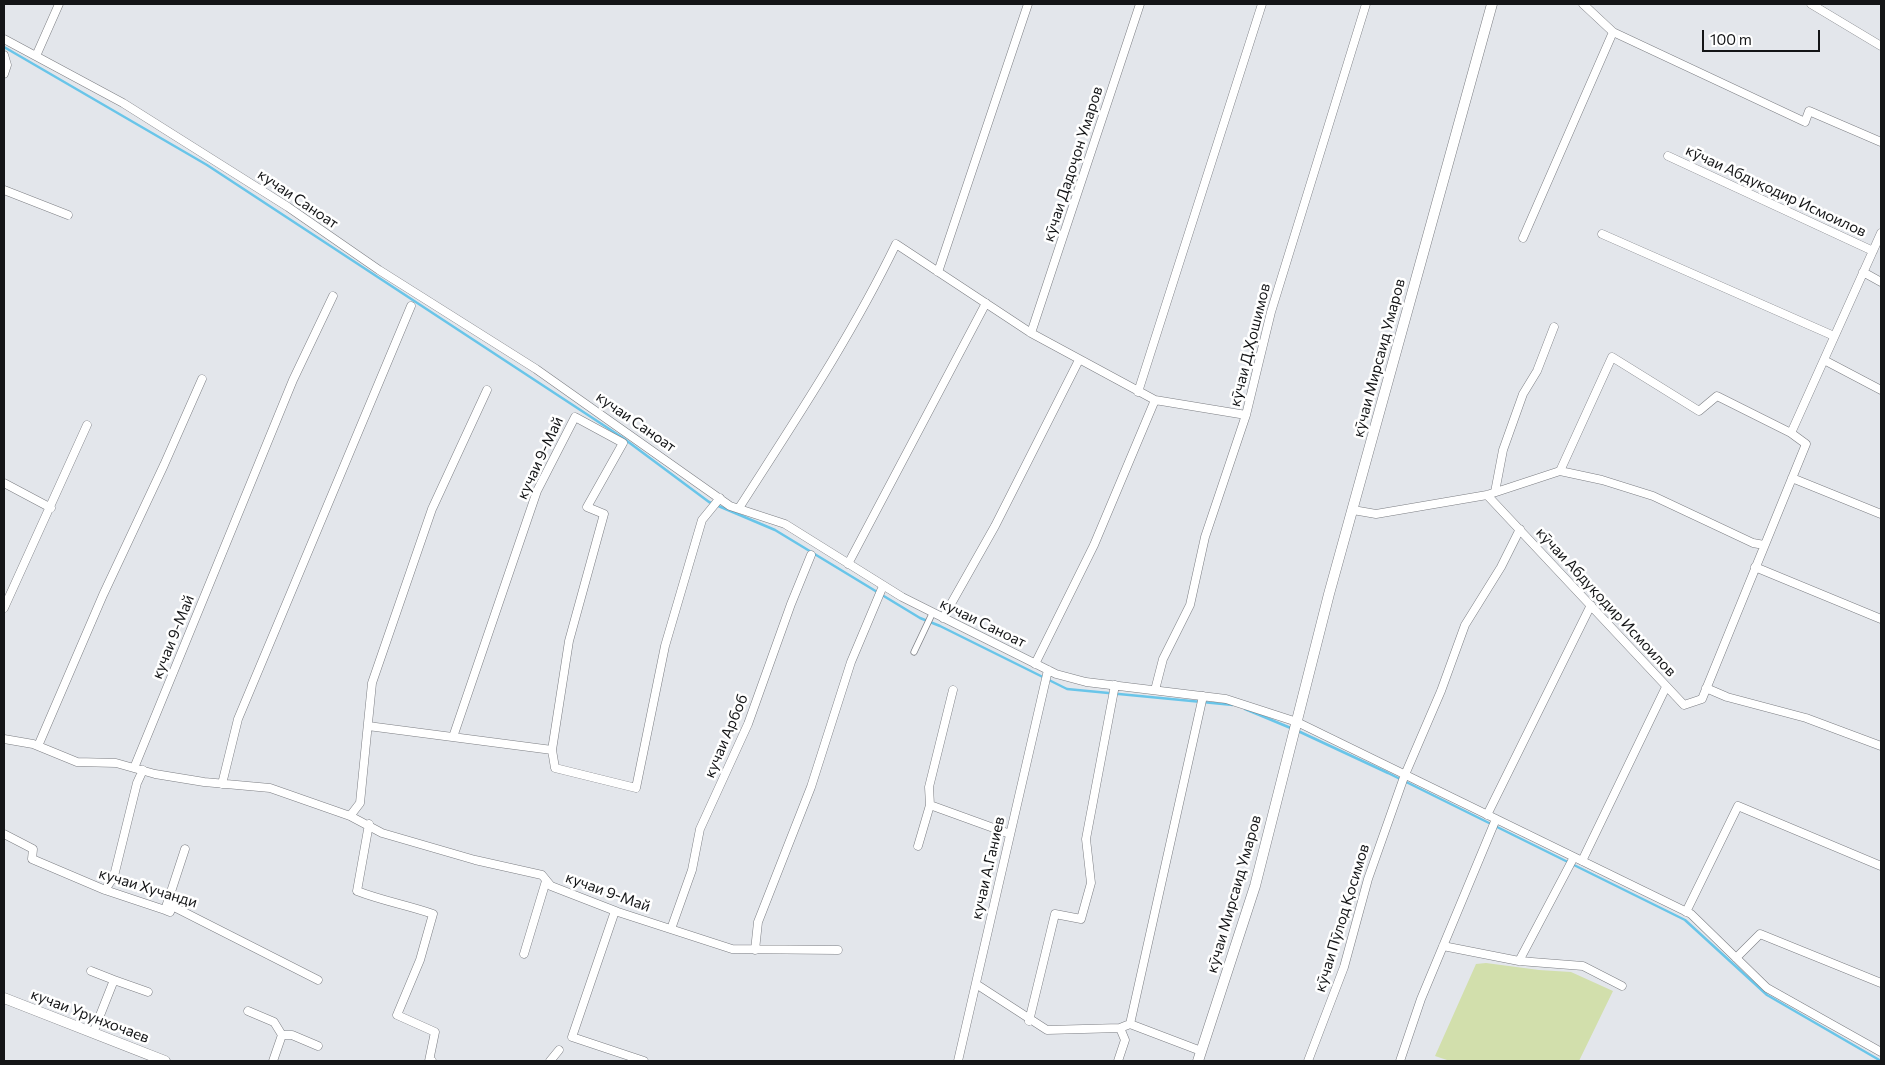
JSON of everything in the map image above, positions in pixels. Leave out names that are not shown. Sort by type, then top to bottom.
[{"type":"street","points":[[36,56],[59,4]]},
{"type":"street","points":[[938,272],[1028,4]]},
{"type":"street","name":"кӯчаи Дадоҷон Умаров","points":[[1031,333],[1140,4]]},
{"type":"street","points":[[1138,392],[1262,4]]},
{"type":"street","name":"кӯчаи Д.Ҳошимов","points":[[1155,690],[1163,659],[1190,605],[1206,537],[1246,415],[1271,312],[1366,4]]},
{"type":"street","name":"кӯчаи Мирсаид Умаров","points":[[1200,1056],[1255,886],[1352,510],[1492,4]]},
{"type":"street","points":[[1583,4],[1614,32],[1805,122],[1809,111],[1881,142]]},
{"type":"street","points":[[1811,4],[1881,46]]},
{"type":"street","points":[[1523,238],[1614,32]]},
{"type":"street","name":"кучаи Саноат","points":[[4,39],[123,103],[288,207],[379,270],[536,369],[717,502],[785,524],[848,564],[881,592],[929,620],[943,618],[1035,664],[1046,675],[1086,682],[1114,691],[1155,690],[1202,700],[1226,699],[1295,727],[1487,815],[1494,823],[1574,857],[1691,914],[1767,988],[1881,1052]]},
{"type":"street","points":[[4,55],[6,65],[4,74]]},
{"type":"street","name":"кӯчаи Абдуқодир Исмоилов","points":[[1668,156],[1873,251]]},
{"type":"street","points":[[4,190],[68,215]]},
{"type":"street","name":"кӯчаи Абдуқодир Исмоилов","points":[[1791,433],[1881,233]]},
{"type":"street","points":[[1602,234],[1834,336]]},
{"type":"street","points":[[739,508],[815,390],[878,281],[896,244],[1031,333],[1154,400],[1246,415]]},
{"type":"street","points":[[1863,272],[1881,282]]},
{"type":"street","name":"кучаи 9-Май","points":[[138,769],[293,380],[333,296]]},
{"type":"street","points":[[848,564],[986,303]]},
{"type":"street","points":[[222,784],[238,719],[411,306]]},
{"type":"street","points":[[1491,494],[1503,450],[1523,394],[1537,371],[1554,327]]},
{"type":"street","name":"кӯчаи Абдуқодир Исмоилов","points":[[1491,494],[1520,529],[1684,705],[1702,699],[1806,444],[1791,433],[1717,396],[1699,411],[1612,357],[1560,471]]},
{"type":"street","points":[[943,618],[995,526],[1079,360]]},
{"type":"street","points":[[1824,360],[1881,390]]},
{"type":"street","points":[[38,746],[103,595],[202,379]]},
{"type":"street","points":[[350,816],[360,803],[372,683],[432,509],[486,390]]},
{"type":"street","points":[[1035,664],[1094,545],[1154,400]]},
{"type":"street","name":"кучаи 9-Май","points":[[453,737],[537,491],[575,417],[623,443],[587,507],[604,514],[569,641],[552,750]]},
{"type":"street","points":[[4,608],[87,425]]},
{"type":"street","points":[[1352,510],[1376,514],[1491,494],[1560,471],[1602,480],[1653,496],[1753,543],[1764,545]]},
{"type":"street","points":[[1792,478],[1881,514]]},
{"type":"street","points":[[4,483],[51,508]]},
{"type":"street","points":[[368,726],[552,750],[555,768],[636,788],[665,646],[702,520],[717,502]]},
{"type":"street","name":"кӯчаи Пӯлод Қосимов","points":[[1308,1061],[1344,967],[1368,879],[1403,778],[1441,691],[1465,625],[1500,567],[1520,529]]},
{"type":"street","name":"кучаи Арбоб","points":[[671,930],[692,870],[700,829],[748,724],[811,554]]},
{"type":"street","points":[[1755,567],[1881,619]]},
{"type":"street","points":[[755,950],[758,922],[811,787],[851,662],[881,592]]},
{"type":"street","points":[[1487,815],[1591,605]]},
{"type":"street","points":[[914,652],[929,620]]},
{"type":"street","name":"кучаи А.Ганиев","points":[[958,1061],[1046,675]]},
{"type":"street","points":[[1582,861],[1666,687]]},
{"type":"street","points":[[1706,688],[1728,697],[1806,718],[1881,746]]},
{"type":"street","points":[[918,846],[930,804],[929,787],[953,690]]},
{"type":"street","points":[[1029,1021],[1054,914],[1081,919],[1091,883],[1086,839],[1114,691]]},
{"type":"street","points":[[1130,1024],[1202,700]]},
{"type":"street","name":"кучаи 9-Май","points":[[4,739],[38,746],[77,762],[116,763],[138,769],[222,784],[270,788],[350,816],[382,832],[475,860],[542,875],[551,886],[615,911],[732,949],[838,950]]},
{"type":"street","points":[[105,890],[114,876],[137,783],[138,769]]},
{"type":"street","points":[[930,804],[1010,834]]},
{"type":"street","points":[[1686,912],[1738,806],[1881,866]]},
{"type":"street","points":[[1400,1061],[1443,946],[1494,823]]},
{"type":"street","points":[[369,824],[357,891],[389,903],[397,902],[433,914],[420,960],[406,989],[397,1016],[435,1032],[429,1061],[432,1061]]},
{"type":"street","name":"кучаи Хучанди","points":[[4,834],[33,849],[32,859],[105,890],[170,912],[172,906],[318,980]]},
{"type":"street","points":[[166,910],[185,849]]},
{"type":"street","points":[[1518,961],[1574,857]]},
{"type":"street","points":[[524,954],[546,880]]},
{"type":"street","points":[[615,911],[572,1037],[644,1061]]},
{"type":"street","points":[[1736,958],[1760,934],[1881,983]]},
{"type":"street","points":[[1443,946],[1518,961],[1583,966],[1622,986]]},
{"type":"street","points":[[91,971],[148,992]]},
{"type":"street","points":[[93,1033],[114,980]]},
{"type":"street","points":[[976,984],[1029,1021],[1047,1030],[1120,1028],[1130,1024]]},
{"type":"street","name":"кучаи Урунхочаев","points":[[4,998],[165,1061]]},
{"type":"street","points":[[248,1011],[274,1022],[282,1035]]},
{"type":"street","points":[[1130,1024],[1200,1056]]},
{"type":"street","points":[[1118,1061],[1124,1040],[1120,1028]]},
{"type":"street","points":[[282,1035],[292,1035],[318,1046]]},
{"type":"street","points":[[273,1061],[282,1035]]},
{"type":"street","points":[[550,1061],[559,1050]]},
{"type":"green space","points":[[1486,963],[1571,972],[1613,991],[1579,1061],[1450,1061],[1435,1056],[1476,964]]},
{"type":"waterway","points":[[4,47],[207,165],[623,438],[709,502],[775,530],[920,618],[1067,689],[1233,705]]},
{"type":"waterway","points":[[1245,709],[1293,729]]},
{"type":"waterway","points":[[1298,731],[1388,773],[1685,920],[1767,995],[1881,1061]]}]
